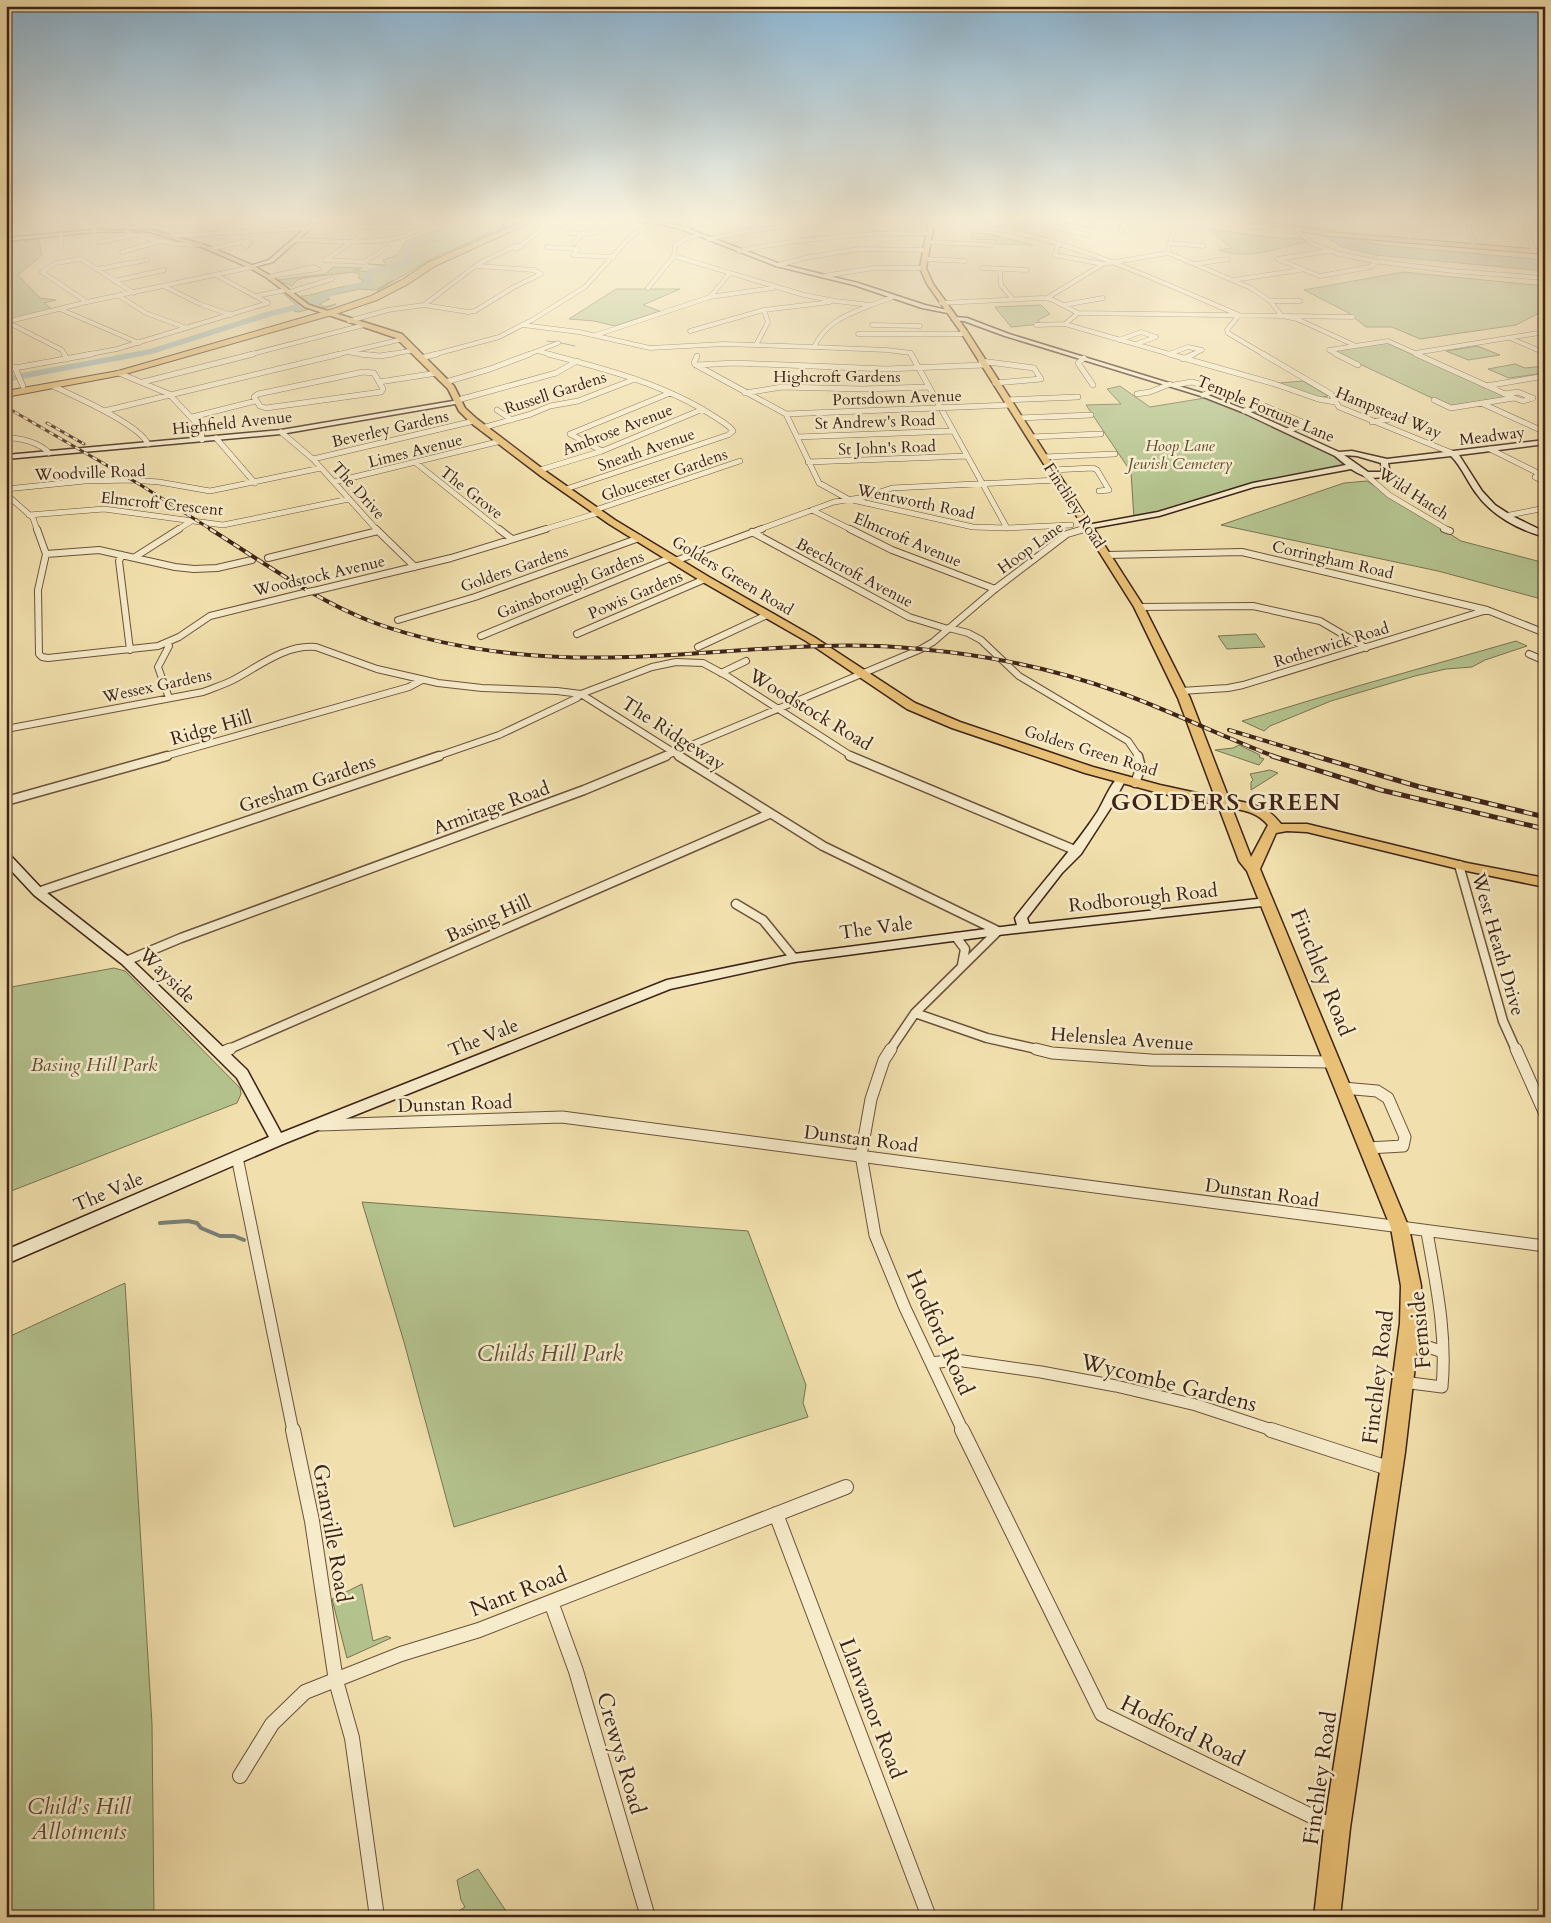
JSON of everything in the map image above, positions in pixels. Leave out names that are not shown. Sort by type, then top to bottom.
[{"type":"highway","points":[[6,392],[128,367],[336,309]]},
{"type":"highway","points":[[6,392],[53,386],[120,372],[339,309]]},
{"type":"main road","name":"Golders Green Road","points":[[315,309],[403,339],[446,382],[464,411],[474,421],[566,489],[672,560],[810,639],[911,706],[940,719],[1071,765],[1168,791],[1222,801]]},
{"type":"main road","name":"Finchley Road","points":[[946,309],[1108,555],[1139,607],[1181,691],[1200,736],[1222,801],[1246,861],[1252,869],[1267,902],[1400,1228],[1411,1286],[1408,1340],[1391,1469],[1336,1828],[1327,1917]]},
{"type":"main road","name":"Golders Green Road","points":[[1168,791],[1210,805],[1233,827]]},
{"type":"main road","points":[[1222,801],[1459,865],[1545,883]]},
{"type":"main road","points":[[1252,869],[1270,835],[1275,824],[1266,814],[1252,808],[1241,812],[1233,827],[1247,840],[1255,841],[1270,835],[1294,827],[1385,846]]},
{"type":"street","points":[[6,322],[60,309],[139,343]]},
{"type":"street","points":[[139,309],[188,328]]},
{"type":"street","points":[[213,309],[231,315]]},
{"type":"street","points":[[15,368],[139,343],[250,309]]},
{"type":"street","points":[[349,321],[397,309]]},
{"type":"street","points":[[448,309],[475,312],[480,309]]},
{"type":"street","points":[[421,358],[493,339],[523,325],[550,309]]},
{"type":"street","points":[[596,335],[673,309]]},
{"type":"street","points":[[690,332],[724,320],[774,309]]},
{"type":"street","points":[[814,347],[818,336],[825,327],[838,318],[862,309]]},
{"type":"street","points":[[934,309],[948,311]]},
{"type":"street","points":[[1071,309],[1078,313],[1353,317]]},
{"type":"street","points":[[1224,309],[1239,315]]},
{"type":"street","points":[[1276,309],[1282,316],[1297,319],[1354,345]]},
{"type":"street","points":[[756,345],[768,322],[764,310]]},
{"type":"street","points":[[1065,324],[1078,313]]},
{"type":"street","points":[[1239,315],[1227,330],[1228,333],[1331,394],[1335,402]]},
{"type":"street","name":"Temple Fortune Lane","points":[[954,319],[965,319],[1007,335],[1203,395],[1244,410],[1338,454]]},
{"type":"street","points":[[6,322],[62,350],[67,359]]},
{"type":"street","name":"Hampstead Way","points":[[1036,325],[1065,324],[1275,384],[1318,399],[1335,402],[1339,407],[1372,422],[1456,456],[1480,493],[1491,505],[1506,516],[1545,535]]},
{"type":"street","points":[[143,382],[364,325]]},
{"type":"street","points":[[523,325],[572,330],[650,348],[683,345],[756,345],[887,350],[911,353],[1007,528]]},
{"type":"street","points":[[872,325],[920,326]]},
{"type":"street","points":[[888,326],[888,334]]},
{"type":"street","points":[[1119,340],[1140,332],[1156,337],[1136,344]]},
{"type":"street","points":[[1414,353],[1545,332]]},
{"type":"street","points":[[858,334],[964,334]]},
{"type":"street","points":[[1510,338],[1545,353]]},
{"type":"street","points":[[104,411],[403,339]]},
{"type":"street","points":[[1358,365],[1329,350],[1385,341],[1503,394],[1523,401],[1533,398],[1518,392],[1503,394]]},
{"type":"street","points":[[446,382],[469,376],[558,343]]},
{"type":"street","points":[[1168,354],[1188,347],[1202,350],[1183,359]]},
{"type":"street","points":[[350,352],[373,356],[414,350]]},
{"type":"street","points":[[538,351],[635,379],[670,392],[702,409]]},
{"type":"street","points":[[696,365],[694,363],[697,356]]},
{"type":"street","points":[[1084,358],[1078,363],[1093,385]]},
{"type":"street","points":[[458,401],[556,373],[577,361]]},
{"type":"street","points":[[6,363],[15,368],[23,386]]},
{"type":"street","points":[[696,365],[735,363],[856,368],[919,368],[983,363],[1034,368],[1041,378],[1035,381],[995,383]]},
{"type":"street","points":[[696,365],[786,414]]},
{"type":"street","points":[[120,372],[169,394],[201,428],[202,440]]},
{"type":"street","points":[[363,372],[373,372],[379,382],[383,391],[374,394],[266,408],[260,406],[254,397],[258,394],[363,372]]},
{"type":"street","points":[[379,382],[437,373]]},
{"type":"street","points":[[1486,386],[1545,376]]},
{"type":"street","name":"Russell Gardens","points":[[482,428],[532,414],[550,406],[578,401],[635,379]]},
{"type":"street","points":[[1137,394],[1192,382],[1214,390],[1203,395]]},
{"type":"street","points":[[53,386],[104,411],[131,428],[148,444]]},
{"type":"street","name":"Highcroft Gardens","points":[[745,393],[782,387],[929,388]]},
{"type":"street","points":[[602,451],[570,434],[670,392]]},
{"type":"street","name":"Portsdown Avenue","points":[[786,414],[940,408],[1078,397]]},
{"type":"street","points":[[1434,400],[1451,408],[1514,398]]},
{"type":"street","name":"Highfield Avenue","points":[[6,457],[281,432],[458,401]]},
{"type":"street","points":[[192,417],[256,402]]},
{"type":"street","points":[[1481,403],[1545,432]]},
{"type":"street","points":[[1244,410],[1265,406],[1307,424],[1289,430]]},
{"type":"street","name":"Sneath Avenue","points":[[566,489],[733,432],[731,428],[702,409]]},
{"type":"street","name":"Ambrose Avenue","points":[[540,470],[602,451],[702,409]]},
{"type":"street","points":[[497,410],[512,420]]},
{"type":"street","name":"Wentworth Road","points":[[786,414],[819,483],[844,495],[848,499],[974,527],[1007,528],[1071,525]]},
{"type":"street","points":[[1018,418],[1090,415]]},
{"type":"street","points":[[1372,422],[1408,416]]},
{"type":"street","name":"Beverley Gardens","points":[[313,459],[474,421]]},
{"type":"street","name":"St Andrew's Road","points":[[797,437],[953,431]]},
{"type":"street","name":"The Drive","points":[[281,432],[313,459],[378,531],[415,567]]},
{"type":"street","points":[[1031,437],[1101,434]]},
{"type":"street","points":[[6,438],[11,437],[22,440],[36,445],[49,453]]},
{"type":"street","points":[[216,438],[255,483]]},
{"type":"street","points":[[6,442],[22,440]]},
{"type":"street","name":"Limes Avenue","points":[[334,482],[501,441]]},
{"type":"street","name":"Meadway","points":[[1384,461],[1545,442]]},
{"type":"street","points":[[1490,448],[1542,474]]},
{"type":"street","points":[[1346,452],[1357,453],[1384,461],[1386,473],[1377,476],[1366,474],[1338,454],[1346,452]]},
{"type":"street","points":[[1044,457],[1115,454]]},
{"type":"street","name":"St John's Road","points":[[808,462],[967,456]]},
{"type":"street","name":"Gloucester Gardens","points":[[597,511],[740,461]]},
{"type":"street","name":"The Grove","points":[[416,463],[446,490],[474,508],[512,539]]},
{"type":"street","name":"Hoop Lane","points":[[862,674],[929,645],[995,589],[1067,534],[1090,527],[1159,514],[1253,485],[1353,466]]},
{"type":"street","name":"Woodville Road","points":[[6,489],[85,481],[131,480],[159,482],[206,491],[255,483],[321,468]]},
{"type":"street","points":[[1052,470],[1093,468],[1097,470],[1110,490],[1098,491]]},
{"type":"street","name":"Wild Hatch","points":[[1366,474],[1380,488],[1440,527],[1450,531]]},
{"type":"street","points":[[1542,474],[1534,477],[1545,482]]},
{"type":"street","name":"Gainsborough Gardens","points":[[481,636],[672,560],[848,499],[864,497],[892,488],[1059,480]]},
{"type":"street","points":[[6,494],[33,518],[46,554],[38,590],[38,609],[40,654],[42,657],[48,658]]},
{"type":"street","name":"Elmcroft Crescent","points":[[29,515],[104,509],[190,522],[228,525],[348,499]]},
{"type":"street","points":[[1506,516],[1545,508]]},
{"type":"street","name":"Elmcroft Avenue","points":[[812,510],[892,550],[995,589]]},
{"type":"street","name":"Woodstock Avenue","points":[[48,658],[130,650],[167,643],[202,619],[214,614],[415,567],[512,539],[597,511]]},
{"type":"street","points":[[135,557],[190,522]]},
{"type":"street","points":[[268,558],[378,531]]},
{"type":"street","name":"Beechcroft Avenue","points":[[752,532],[909,617],[966,632],[985,642],[1002,662],[1019,676],[1128,741],[1140,758],[1141,767],[1135,783]]},
{"type":"street","name":"Golders Gardens","points":[[398,620],[475,597],[639,538]]},
{"type":"street","points":[[46,554],[87,550],[194,569],[217,568],[252,560]]},
{"type":"street","name":"Corringham Road","points":[[1108,555],[1242,552],[1487,610],[1545,633]]},
{"type":"street","points":[[122,555],[119,561],[130,650]]},
{"type":"street","name":"Powis Gardens","points":[[577,634],[704,580]]},
{"type":"street","points":[[1139,607],[1248,605],[1320,621],[1366,648]]},
{"type":"street","name":"Rotherwick Road","points":[[1181,691],[1228,688],[1243,685],[1487,610]]},
{"type":"street","points":[[698,647],[767,615]]},
{"type":"street","points":[[167,643],[168,646],[158,666],[169,698]]},
{"type":"street","name":"Wessex Gardens","points":[[6,729],[169,698],[216,687],[292,649],[306,645]]},
{"type":"street","name":"The Ridgeway","points":[[306,645],[383,672],[422,680],[483,688],[567,691],[581,694],[676,753],[768,814],[823,846],[998,931]]},
{"type":"street","points":[[1529,654],[1545,661]]},
{"type":"street","points":[[721,673],[746,661]]},
{"type":"street","name":"Woodstock Road","points":[[581,694],[652,668],[676,662],[703,663],[849,755],[1077,851]]},
{"type":"street","name":"Armitage Road","points":[[126,960],[584,790],[862,674]]},
{"type":"street","name":"Ridge Hill","points":[[6,801],[409,687],[422,680]]},
{"type":"street","name":"Gresham Gardens","points":[[38,892],[499,735],[577,698],[581,694]]},
{"type":"street","points":[[998,931],[1024,928],[1021,918],[1058,870],[1077,851],[1121,779]]},
{"type":"street","name":"Basing Hill","points":[[221,1053],[768,814]]},
{"type":"street","name":"Wayside","points":[[6,858],[38,892],[126,960],[242,1074],[278,1140]]},
{"type":"street","name":"West Heath Drive","points":[[1459,865],[1503,1021],[1545,1114]]},
{"type":"street","name":"Rodborough Road","points":[[1024,928],[1267,902]]},
{"type":"street","points":[[736,904],[763,920],[794,958]]},
{"type":"street","name":"The Vale","points":[[6,1257],[278,1140],[667,985],[794,958],[998,931]]},
{"type":"street","name":"Hodford Road","points":[[998,931],[915,1013],[884,1060],[871,1099],[861,1155],[875,1235],[905,1308],[931,1363],[1102,1714],[1336,1828]]},
{"type":"street","points":[[956,937],[964,944],[962,966]]},
{"type":"street","name":"Helenslea Avenue","points":[[915,1013],[987,1038],[1052,1053],[1151,1060],[1332,1062]]},
{"type":"street","points":[[1343,1088],[1377,1091],[1388,1098],[1405,1137],[1403,1146],[1368,1148]]},
{"type":"street","name":"Dunstan Road","points":[[315,1126],[562,1117],[1545,1246]]},
{"type":"street","name":"Granville Road","points":[[237,1158],[312,1521],[336,1681],[352,1738],[377,1917]]},
{"type":"street","name":"Fernside","points":[[1403,1382],[1442,1387],[1442,1320],[1427,1232]]},
{"type":"street","points":[[1408,1340],[1443,1352]]},
{"type":"street","name":"Wycombe Gardens","points":[[931,1363],[956,1360],[1041,1372],[1116,1386],[1196,1405],[1391,1469]]},
{"type":"street","name":"Nant Road","points":[[240,1776],[272,1724],[305,1692],[401,1654],[479,1630],[846,1487]]},
{"type":"street","name":"Llanvanor Road","points":[[776,1514],[929,1917]]},
{"type":"street","name":"Crewys Road","points":[[551,1602],[576,1671],[648,1917]]},
{"type":"green space","points":[[6,309],[53,310],[6,322]]},
{"type":"green space","points":[[288,309],[310,309],[298,312],[291,310],[269,315],[150,353],[24,377],[24,375],[142,353]]},
{"type":"green space","points":[[585,309],[654,309],[660,311],[615,326],[594,321],[569,319]]},
{"type":"green space","points":[[996,309],[1045,309],[1050,314],[1038,320],[1041,324],[1011,327]]},
{"type":"green space","points":[[1341,309],[1545,309],[1516,325],[1420,339],[1392,327],[1366,327]]},
{"type":"green space","points":[[1387,343],[1507,397],[1449,406],[1332,351]]},
{"type":"green space","points":[[1477,346],[1500,355],[1468,360],[1446,351]]},
{"type":"green space","points":[[1515,364],[1525,368],[1545,366],[1545,373],[1509,378],[1488,369]]},
{"type":"green space","points":[[1303,381],[1328,396],[1319,398],[1279,383]]},
{"type":"green space","name":"Hoop Lane Jewish Cemetery","points":[[1120,386],[1150,407],[1205,398],[1244,411],[1338,454],[1353,466],[1299,475],[1134,519],[1131,472],[1086,405],[1121,404],[1107,389]]},
{"type":"green space","points":[[1262,407],[1303,423],[1291,428],[1250,410]]},
{"type":"green space","points":[[1367,481],[1461,541],[1545,563],[1545,600],[1438,571],[1221,525],[1344,483]]},
{"type":"green space","points":[[1256,634],[1265,647],[1227,649],[1218,636]]},
{"type":"green space","points":[[1516,641],[1527,646],[1485,660],[1472,667],[1446,669],[1415,676],[1331,701],[1270,726],[1264,731],[1242,721],[1358,686]]},
{"type":"green space","points":[[1239,745],[1260,755],[1259,757],[1264,759],[1259,765],[1215,750],[1233,748]]},
{"type":"green space","points":[[1270,770],[1278,773],[1251,790],[1251,782],[1253,780],[1250,774]]},
{"type":"green space","name":"Basing Hill Park","points":[[114,968],[125,971],[240,1088],[241,1094],[237,1103],[6,1193],[6,988]]},
{"type":"green space","name":"Childs Hill Park","points":[[362,1202],[748,1231],[806,1385],[803,1403],[808,1417],[454,1527],[404,1342]]},
{"type":"green space","name":"Child's Hill Allotments","points":[[125,1283],[152,1724],[154,1917],[6,1917],[6,1338]]},
{"type":"green space","points":[[362,1584],[373,1641],[387,1636],[391,1638],[347,1658],[332,1599]]},
{"type":"green space","points":[[478,1869],[510,1917],[449,1917],[465,1907],[461,1900],[457,1880]]},
{"type":"waterway","points":[[6,379],[152,351],[291,309]]},
{"type":"waterway","points":[[547,341],[556,342]]},
{"type":"waterway","points":[[561,343],[575,346]]},
{"type":"waterway","points":[[160,1223],[188,1221],[197,1223],[201,1228],[220,1236],[234,1236],[244,1240]]},
{"type":"railway","points":[[6,407],[139,484],[212,530]]},
{"type":"railway","points":[[47,423],[84,444]]},
{"type":"railway","points":[[210,529],[290,580],[332,604],[375,623],[437,641],[500,652],[596,658],[810,646],[883,646],[970,655],[1021,664],[1096,684],[1140,700],[1276,757]]},
{"type":"railway","points":[[1229,730],[1319,757]]},
{"type":"railway","points":[[1272,756],[1381,790],[1545,829]]},
{"type":"railway","points":[[1315,756],[1420,787],[1545,817]]},
{"type":"district","name":"GOLDERS GREEN","points":[[1226,802]]}]
